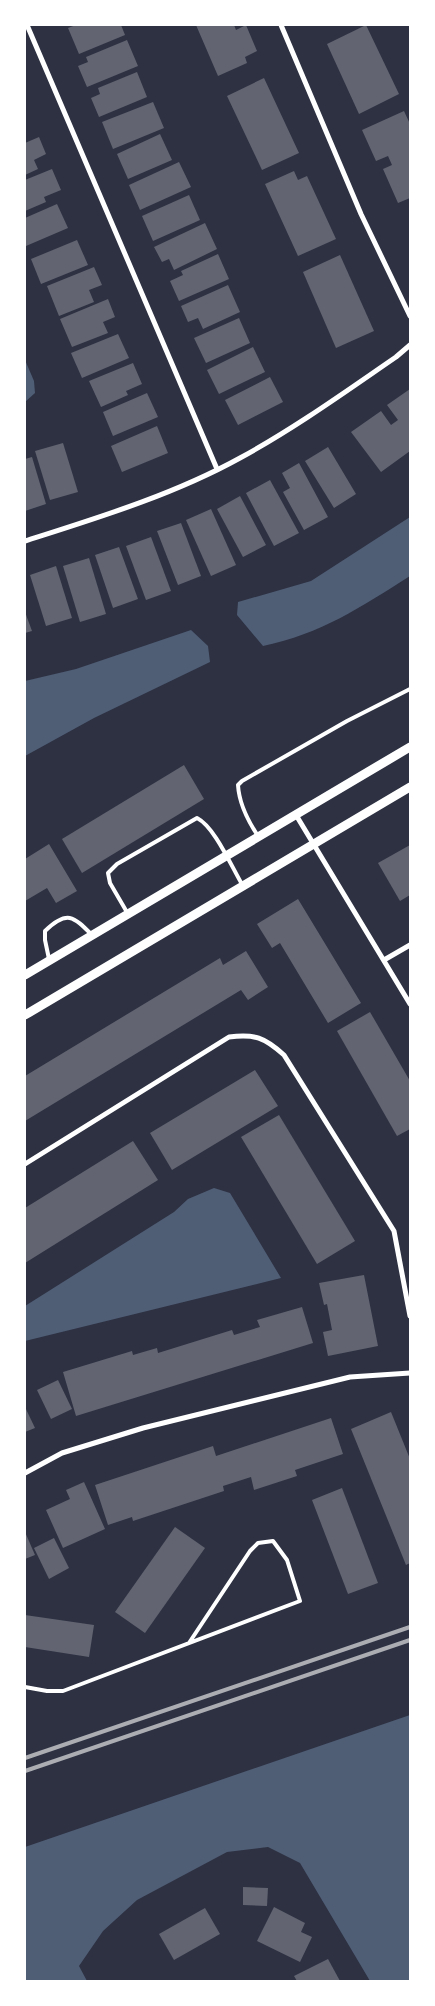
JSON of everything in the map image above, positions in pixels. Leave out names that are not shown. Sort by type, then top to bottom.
[{"type":"street","points":[[27,25],[216,469]]},
{"type":"street","points":[[281,25],[361,214],[410,316]]},
{"type":"street","points":[[25,541],[162,494],[239,459],[296,426],[396,357],[410,345]]},
{"type":"street","points":[[25,975],[410,747]]},
{"type":"street","points":[[25,1015],[410,787]]},
{"type":"street","points":[[296,814],[410,1004]]},
{"type":"street","points":[[384,960],[410,945]]},
{"type":"street","points":[[25,1164],[229,1037],[249,1035],[267,1040],[284,1054],[394,1231],[410,1316]]},
{"type":"street","points":[[25,1473],[62,1453],[143,1428],[350,1377],[410,1373]]},
{"type":"lane","points":[[258,837],[248,821],[238,794],[238,785],[347,721],[410,689]]},
{"type":"lane","points":[[128,914],[110,883],[108,873],[117,864],[197,818],[202,821],[214,836],[243,886]]},
{"type":"lane","points":[[50,960],[44,940],[45,931],[63,918],[71,917],[78,921],[92,936]]},
{"type":"lane","points":[[25,1687],[47,1691],[63,1691],[300,1601],[287,1560],[273,1541],[258,1543],[250,1551],[189,1643]]},
{"type":"water","points":[[25,360],[34,381],[35,393],[25,402]]},
{"type":"water","points":[[410,517],[410,576],[357,609],[322,627],[284,641],[263,646],[237,615],[238,602],[311,581]]},
{"type":"water","points":[[191,630],[208,646],[210,662],[94,718],[25,756],[25,681],[76,669]]},
{"type":"water","points":[[214,1188],[230,1193],[281,1278],[25,1341],[25,1306],[174,1212],[188,1199]]},
{"type":"water","points":[[410,1715],[410,1981],[370,1981],[300,1863],[268,1847],[227,1852],[137,1900],[103,1931],[79,1966],[87,1981],[25,1981],[25,1847]]},
{"type":"building","points":[[76,25],[121,25],[125,35],[79,54],[68,28]]},
{"type":"building","points":[[196,25],[234,25],[236,30],[246,25],[257,51],[245,57],[247,63],[218,76]]},
{"type":"building","points":[[366,25],[399,94],[359,114],[327,44]]},
{"type":"building","points":[[127,40],[138,66],[87,87],[78,66],[88,62],[86,57]]},
{"type":"building","points":[[137,72],[147,97],[99,117],[91,98],[100,94],[98,88]]},
{"type":"building","points":[[264,78],[299,153],[262,170],[227,96]]},
{"type":"building","points":[[153,102],[164,128],[113,149],[102,122]]},
{"type":"building","points":[[404,111],[410,124],[410,198],[398,203],[383,169],[392,165],[388,156],[376,161],[362,130]]},
{"type":"building","points":[[160,134],[172,160],[128,179],[117,154]]},
{"type":"building","points":[[39,137],[46,154],[34,160],[38,169],[25,175],[25,143]]},
{"type":"building","points":[[179,162],[191,187],[140,210],[129,185]]},
{"type":"building","points":[[52,169],[61,190],[44,197],[46,202],[25,211],[25,180]]},
{"type":"building","points":[[294,171],[298,180],[307,176],[336,239],[298,256],[265,184]]},
{"type":"building","points":[[189,195],[200,220],[153,241],[142,216]]},
{"type":"building","points":[[57,204],[68,228],[26,246],[25,218]]},
{"type":"building","points":[[205,223],[217,249],[174,270],[169,259],[162,262],[154,247]]},
{"type":"building","points":[[77,240],[88,265],[41,284],[31,259]]},
{"type":"building","points":[[218,254],[229,279],[179,301],[170,281],[183,275],[181,271]]},
{"type":"building","points":[[340,255],[374,331],[336,348],[303,272]]},
{"type":"building","points":[[94,267],[102,285],[89,290],[94,302],[59,316],[47,286]]},
{"type":"building","points":[[228,285],[240,312],[203,329],[198,318],[188,322],[181,306]]},
{"type":"building","points":[[108,299],[115,317],[103,322],[108,333],[72,347],[60,319]]},
{"type":"building","points":[[239,318],[250,343],[206,363],[194,338]]},
{"type":"building","points":[[118,334],[129,358],[82,378],[71,353]]},
{"type":"building","points":[[253,347],[265,372],[219,394],[207,370]]},
{"type":"building","points":[[133,363],[142,384],[126,391],[128,395],[101,407],[89,381]]},
{"type":"building","points":[[270,377],[283,402],[238,425],[225,400]]},
{"type":"building","points":[[410,389],[410,451],[381,472],[351,432],[381,411],[391,425],[398,420],[387,405]]},
{"type":"building","points":[[147,393],[158,417],[113,436],[103,412]]},
{"type":"building","points":[[157,426],[168,453],[122,472],[111,446]]},
{"type":"building","points":[[63,443],[78,492],[50,500],[35,451]]},
{"type":"building","points":[[328,447],[356,494],[334,508],[305,461]]},
{"type":"building","points":[[32,457],[46,504],[25,511],[25,459]]},
{"type":"building","points":[[299,463],[328,517],[304,530],[283,492],[290,488],[282,473]]},
{"type":"building","points":[[270,480],[299,533],[274,546],[246,493]]},
{"type":"building","points":[[240,496],[266,545],[243,557],[217,509]]},
{"type":"building","points":[[211,509],[236,565],[211,576],[186,520]]},
{"type":"building","points":[[181,523],[201,576],[178,585],[157,531]]},
{"type":"building","points":[[151,537],[171,591],[146,600],[126,546]]},
{"type":"building","points":[[119,547],[138,599],[113,608],[95,555]]},
{"type":"building","points":[[89,558],[106,614],[80,622],[63,566]]},
{"type":"building","points":[[56,566],[72,618],[46,626],[30,575]]},
{"type":"building","points":[[25,612],[32,631],[25,633]]},
{"type":"building","points":[[184,765],[204,799],[82,873],[62,839]]},
{"type":"building","points":[[49,844],[77,891],[56,903],[47,888],[25,901],[25,859]]},
{"type":"building","points":[[410,845],[410,895],[400,901],[378,863]]},
{"type":"building","points":[[298,899],[361,1003],[328,1023],[280,943],[272,948],[257,924]]},
{"type":"building","points":[[246,951],[268,987],[248,1000],[241,990],[25,1121],[25,1076],[220,958],[223,965]]},
{"type":"building","points":[[370,1012],[410,1081],[410,1129],[397,1136],[337,1031]]},
{"type":"building","points":[[255,1070],[278,1106],[172,1170],[150,1133]]},
{"type":"building","points":[[279,1115],[355,1241],[317,1264],[241,1137]]},
{"type":"building","points":[[133,1141],[158,1180],[25,1263],[25,1208]]},
{"type":"building","points":[[364,1275],[378,1346],[328,1356],[323,1332],[332,1330],[327,1304],[324,1305],[319,1283]]},
{"type":"building","points":[[302,1307],[313,1343],[76,1416],[63,1372],[132,1351],[133,1355],[157,1348],[158,1353],[232,1330],[234,1335],[260,1327],[257,1320]]},
{"type":"building","points":[[58,1380],[72,1409],[51,1419],[37,1390]]},
{"type":"building","points":[[25,1407],[35,1428],[25,1432]]},
{"type":"building","points":[[391,1412],[410,1459],[410,1563],[406,1565],[351,1429]]},
{"type":"building","points":[[331,1418],[343,1454],[295,1470],[297,1476],[254,1490],[251,1477],[223,1486],[224,1491],[133,1521],[132,1517],[108,1525],[95,1485],[213,1446],[216,1456]]},
{"type":"building","points":[[84,1482],[105,1529],[63,1548],[46,1510],[70,1499],[66,1490]]},
{"type":"building","points":[[342,1488],[378,1583],[348,1594],[312,1500]]},
{"type":"building","points":[[175,1527],[205,1548],[145,1633],[115,1612]]},
{"type":"building","points":[[25,1532],[35,1555],[25,1559]]},
{"type":"building","points":[[54,1538],[69,1568],[49,1579],[34,1548]]},
{"type":"building","points":[[25,1615],[94,1625],[89,1657],[25,1647]]},
{"type":"building","points":[[243,1887],[268,1888],[267,1906],[243,1905]]},
{"type":"building","points":[[274,1907],[305,1923],[301,1932],[312,1937],[300,1962],[257,1941]]},
{"type":"building","points":[[205,1908],[220,1934],[174,1960],[159,1934]]},
{"type":"building","points":[[328,1959],[340,1981],[297,1981],[294,1976]]},
{"type":"railway","points":[[25,1758],[410,1627]]},
{"type":"railway","points":[[25,1771],[410,1640]]}]
